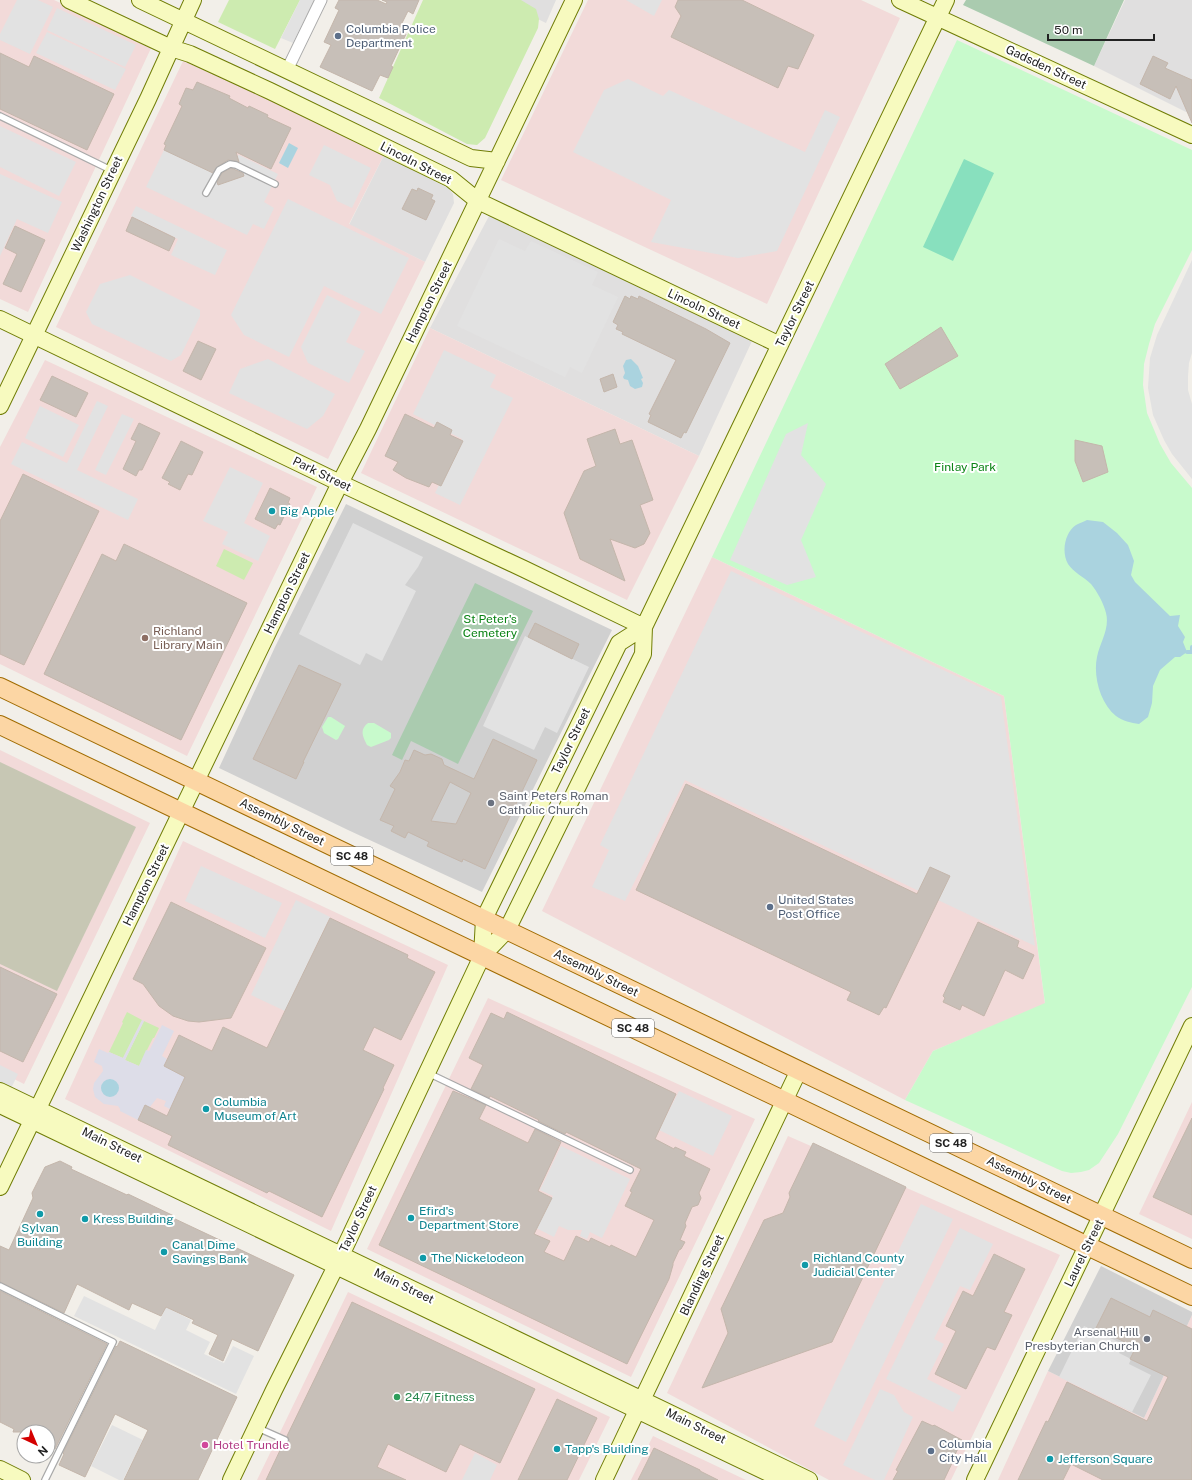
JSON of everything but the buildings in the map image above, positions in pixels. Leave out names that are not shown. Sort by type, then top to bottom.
[{"type":"main road","name":"Assembly Street","points":[[0,687],[1192,1259]]},
{"type":"main road","name":"SC 48","points":[[0,725],[1192,1296]]},
{"type":"street","name":"Lincoln Street","points":[[69,0],[171,48],[190,54],[270,90],[444,176],[478,201],[780,345]]},
{"type":"street","points":[[140,0],[471,158],[497,161]]},
{"type":"street","name":"Washington Street","points":[[0,406],[193,0]]},
{"type":"street","points":[[287,70],[321,0]]},
{"type":"street","name":"Hampton Street","points":[[0,1187],[340,483],[368,429],[574,0]]},
{"type":"street","name":"Gadsden Street","points":[[900,0],[1192,135]]},
{"type":"street","name":"Taylor Street","points":[[231,1480],[339,1260],[482,956],[507,930],[643,654],[644,627],[946,0]]},
{"type":"street","name":"Park Street","points":[[0,319],[340,483],[644,627]]},
{"type":"street","name":"Taylor Street","points":[[482,956],[484,919],[619,643],[644,627]]},
{"type":"street","name":"Laurel Street","points":[[975,1480],[1192,1026]]},
{"type":"street","name":"Blanding Street","points":[[604,1480],[799,1070]]},
{"type":"street","name":"Main Street","points":[[0,1092],[35,1115],[640,1405],[809,1480]]},
{"type":"street","name":"Main Street","points":[[0,1104],[35,1115]]},
{"type":"street","name":"Main Street","points":[[640,1405],[783,1480]]},
{"type":"street","points":[[0,1469],[22,1480]]},
{"type":"lane","points":[[0,116],[113,171]]},
{"type":"lane","points":[[206,193],[219,170],[230,164],[236,165],[275,184]]},
{"type":"lane","points":[[428,1073],[630,1170]]},
{"type":"lane","points":[[0,1286],[113,1342],[45,1480]]},
{"type":"lane","points":[[256,1427],[285,1440]]},
{"type":"shaded area","points":[[0,0],[54,0],[152,46],[28,312],[0,299]]},
{"type":"shaded area","points":[[17,0],[38,0],[53,7],[30,54],[0,40],[0,34]]},
{"type":"shaded area","points":[[300,0],[314,0],[293,43],[281,38]]},
{"type":"shaded area","points":[[498,0],[556,0],[546,23]]},
{"type":"shaded area","points":[[588,0],[861,0],[900,18],[767,304],[501,180]]},
{"type":"shaded area","points":[[626,0],[662,0],[654,16]]},
{"type":"shaded area","points":[[1125,0],[1192,0],[1192,115],[1094,66]]},
{"type":"shaded area","points":[[57,8],[136,45],[125,67],[47,30]]},
{"type":"shaded area","points":[[47,32],[126,69],[115,90],[36,53]]},
{"type":"shaded area","points":[[184,59],[384,155],[349,224],[425,262],[328,459],[56,327]]},
{"type":"shaded area","points":[[628,79],[663,96],[669,90],[805,152],[825,110],[840,117],[777,251],[738,258],[651,242],[671,200],[573,152],[604,90]]},
{"type":"shaded area","points":[[0,126],[76,162],[59,196],[0,167]]},
{"type":"shaded area","points":[[324,145],[371,168],[352,208],[337,201],[330,185],[309,175]]},
{"type":"shaded area","points":[[164,150],[206,169],[208,165],[239,155],[278,174],[264,202],[274,208],[264,229],[253,224],[247,235],[146,187]]},
{"type":"shaded area","points":[[384,155],[448,188],[453,194],[454,203],[425,262],[349,225]]},
{"type":"shaded area","points":[[0,174],[62,202],[48,233],[17,219],[0,256]]},
{"type":"shaded area","points":[[288,199],[409,258],[381,314],[324,286],[289,357],[244,335],[231,315]]},
{"type":"shaded area","points":[[136,206],[227,250],[215,275],[171,255],[178,239],[131,216]]},
{"type":"shaded area","points":[[489,216],[752,341],[699,456],[430,328]]},
{"type":"shaded area","points":[[499,239],[525,251],[531,241],[598,272],[592,285],[618,297],[582,373],[570,367],[565,377],[457,326]]},
{"type":"shaded area","points":[[1192,260],[1192,353],[1189,363],[1188,390],[1192,404],[1192,479],[1172,454],[1164,440],[1153,415],[1148,388],[1150,358],[1157,335]]},
{"type":"shaded area","points":[[130,275],[200,310],[200,316],[181,355],[171,361],[92,324],[86,312],[100,284]]},
{"type":"shaded area","points":[[327,295],[361,312],[346,342],[365,351],[349,383],[308,363],[301,347]]},
{"type":"shaded area","points":[[430,328],[699,456],[627,600],[361,473]]},
{"type":"shaded area","points":[[444,350],[496,375],[490,387],[513,398],[460,505],[435,493],[462,439],[413,414]]},
{"type":"shaded area","points":[[268,359],[335,394],[323,416],[307,429],[229,393],[240,369]]},
{"type":"shaded area","points":[[45,360],[317,487],[187,756],[0,664],[0,447]]},
{"type":"shaded area","points":[[97,401],[108,406],[77,470],[138,499],[128,520],[11,464],[22,442],[67,463]]},
{"type":"shaded area","points":[[40,406],[79,425],[63,457],[25,438]]},
{"type":"shaded area","points":[[122,414],[134,419],[106,475],[95,470]]},
{"type":"shaded area","points":[[808,423],[801,455],[826,484],[801,540],[816,577],[787,585],[730,560],[786,434]]},
{"type":"shaded area","points":[[230,467],[263,483],[244,523],[270,536],[258,561],[222,544],[228,532],[203,521]]},
{"type":"shaded area","points":[[346,504],[612,630],[482,892],[219,768],[275,647]]},
{"type":"shaded area","points":[[353,523],[423,557],[418,567],[405,585],[416,591],[382,661],[366,653],[360,665],[299,634]]},
{"type":"shaded area","points":[[712,557],[1004,696],[1045,1004],[933,1051],[905,1100],[542,911]]},
{"type":"shaded area","points":[[731,571],[1001,697],[1035,946],[685,780],[625,901],[592,887],[609,850],[600,845]]},
{"type":"shaded area","points":[[525,636],[589,667],[557,733],[545,727],[534,750],[483,726]]},
{"type":"shaded area","points":[[0,750],[150,823],[24,1084],[0,1072]]},
{"type":"shaded area","points":[[0,762],[136,827],[57,991],[0,964]]},
{"type":"shaded area","points":[[183,841],[448,965],[331,1231],[65,1099]]},
{"type":"shaded area","points":[[201,866],[282,903],[265,938],[185,901]]},
{"type":"shaded area","points":[[296,900],[330,917],[285,1011],[251,995]]},
{"type":"shaded area","points":[[488,998],[755,1119],[631,1377],[367,1249]]},
{"type":"shaded area","points":[[142,1020],[144,1021],[125,1060],[139,1066],[146,1050],[149,1051],[162,1025],[174,1031],[162,1056],[167,1059],[164,1066],[195,1081],[184,1080],[170,1109],[164,1106],[166,1101],[157,1098],[149,1108],[145,1105],[138,1120],[120,1111],[118,1106],[104,1104],[95,1097],[93,1089],[94,1083],[103,1071],[102,1066],[94,1062],[99,1049],[123,1058]]},
{"type":"shaded area","points":[[0,1065],[18,1074],[0,1111]]},
{"type":"shaded area","points":[[679,1091],[732,1116],[713,1156],[659,1130]]},
{"type":"shaded area","points":[[1192,1102],[1192,1239],[1139,1214]]},
{"type":"shaded area","points":[[788,1136],[1060,1255],[951,1480],[829,1480],[667,1393]]},
{"type":"shaded area","points":[[561,1146],[630,1179],[602,1238],[590,1232],[587,1239],[580,1236],[582,1230],[568,1230],[559,1226],[554,1237],[524,1222],[543,1216],[553,1196],[540,1190]]},
{"type":"shaded area","points":[[921,1204],[953,1219],[846,1442],[814,1426]]},
{"type":"shaded area","points":[[960,1228],[993,1244],[970,1290],[960,1286],[934,1339],[944,1344],[927,1379],[961,1396],[953,1412],[886,1379]]},
{"type":"shaded area","points":[[1101,1266],[1192,1312],[1192,1315],[1144,1418],[1048,1371]]},
{"type":"shaded area","points":[[348,1292],[610,1417],[579,1480],[257,1480]]},
{"type":"shaded area","points":[[84,1296],[155,1330],[166,1307],[191,1320],[186,1330],[210,1342],[204,1354],[224,1363],[233,1346],[254,1356],[236,1394],[74,1316]]},
{"type":"shaded area","points":[[1192,1315],[1192,1480],[998,1480],[1048,1371],[1144,1418]]},
{"type":"shaded area","points":[[1084,1326],[1123,1344],[1119,1353],[1131,1359],[1129,1364],[1151,1375],[1132,1412],[1059,1377]]},
{"type":"shaded area","points":[[880,1389],[894,1395],[904,1412],[913,1417],[884,1480],[875,1480],[843,1465]]},
{"type":"shaded area","points":[[112,1425],[143,1440],[123,1480],[119,1480],[91,1466]]},
{"type":"shaded area","points":[[653,1436],[746,1480],[631,1480]]},
{"type":"shaded area","points":[[475,1453],[497,1465],[490,1480],[462,1480]]},
{"type":"green space","points":[[229,0],[300,0],[275,49],[218,22]]},
{"type":"green space","points":[[423,0],[521,0],[536,9],[539,19],[538,28],[485,138],[477,145],[467,144],[379,98]]},
{"type":"green space","points":[[966,0],[1124,0],[1094,66],[963,5]]},
{"type":"green space","name":"Finlay Park","points":[[957,40],[1192,150],[1192,250],[1155,324],[1144,364],[1143,385],[1147,413],[1160,444],[1171,463],[1192,488],[1192,987],[1118,1134],[1099,1163],[1089,1170],[1081,1172],[1071,1173],[1062,1171],[905,1100],[933,1051],[1045,1003],[1004,696],[712,557]]},
{"type":"green space","points":[[964,159],[994,173],[953,261],[923,247]]},
{"type":"green space","points":[[224,549],[253,563],[244,580],[216,566]]},
{"type":"green space","name":"St Peter's Cemetery","points":[[475,583],[533,611],[458,764],[411,741],[402,760],[392,755]]},
{"type":"green space","points":[[328,717],[331,717],[345,726],[336,740],[324,733],[322,727]]},
{"type":"green space","points":[[368,723],[374,723],[391,733],[391,738],[371,747],[367,745],[363,736],[363,728]]},
{"type":"green space","points":[[127,1012],[142,1020],[123,1058],[109,1052]]},
{"type":"green space","points":[[144,1021],[159,1028],[139,1066],[125,1060]]},
{"type":"water","points":[[289,143],[298,148],[288,168],[279,163]]},
{"type":"water","points":[[631,359],[638,366],[643,378],[641,379],[643,383],[642,387],[635,389],[630,386],[628,380],[624,379],[623,377],[625,373],[623,366],[626,360]]},
{"type":"water","points":[[1087,520],[1103,522],[1117,533],[1128,545],[1134,561],[1131,575],[1135,582],[1170,616],[1180,615],[1178,626],[1185,637],[1183,642],[1187,652],[1180,657],[1175,657],[1160,670],[1153,686],[1152,703],[1148,717],[1139,724],[1127,722],[1110,711],[1099,689],[1096,664],[1098,651],[1107,625],[1106,613],[1098,594],[1088,581],[1073,570],[1068,564],[1065,554],[1065,543],[1069,532],[1076,525]]},
{"type":"water","points":[[110,1079],[116,1082],[119,1088],[116,1094],[110,1097],[104,1094],[101,1088],[104,1082]]},
{"type":"waterway","points":[[1187,652],[1192,652],[1192,647]]},
{"type":"place","name":"Columbia Police Department","points":[[338,36]]},
{"type":"place","name":"Big Apple","points":[[272,511]]},
{"type":"place","name":"Richland Library Main","points":[[145,638]]},
{"type":"place","name":"Saint Peters Roman Catholic Church","points":[[491,803]]},
{"type":"place","name":"United States Post Office","points":[[770,907]]},
{"type":"place","name":"Columbia Museum of Art","points":[[206,1109]]},
{"type":"place","name":"Sylvan Building","points":[[40,1214]]},
{"type":"place","name":"Efird's Department Store","points":[[411,1218]]},
{"type":"place","name":"Kress Building","points":[[85,1219]]},
{"type":"place","name":"Canal Dime Savings Bank","points":[[164,1252]]},
{"type":"place","name":"The Nickelodeon","points":[[423,1258]]},
{"type":"place","name":"Richland County Judicial Center","points":[[805,1265]]},
{"type":"place","name":"Arsenal Hill Presbyterian Church","points":[[1147,1339]]},
{"type":"place","name":"24/7 Fitness","points":[[397,1397]]},
{"type":"place","name":"Hotel Trundle","points":[[205,1445]]},
{"type":"place","name":"Tapp's Building","points":[[557,1449]]},
{"type":"place","name":"Columbia City Hall","points":[[931,1451]]},
{"type":"place","name":"Jefferson Square","points":[[1050,1459]]}]
